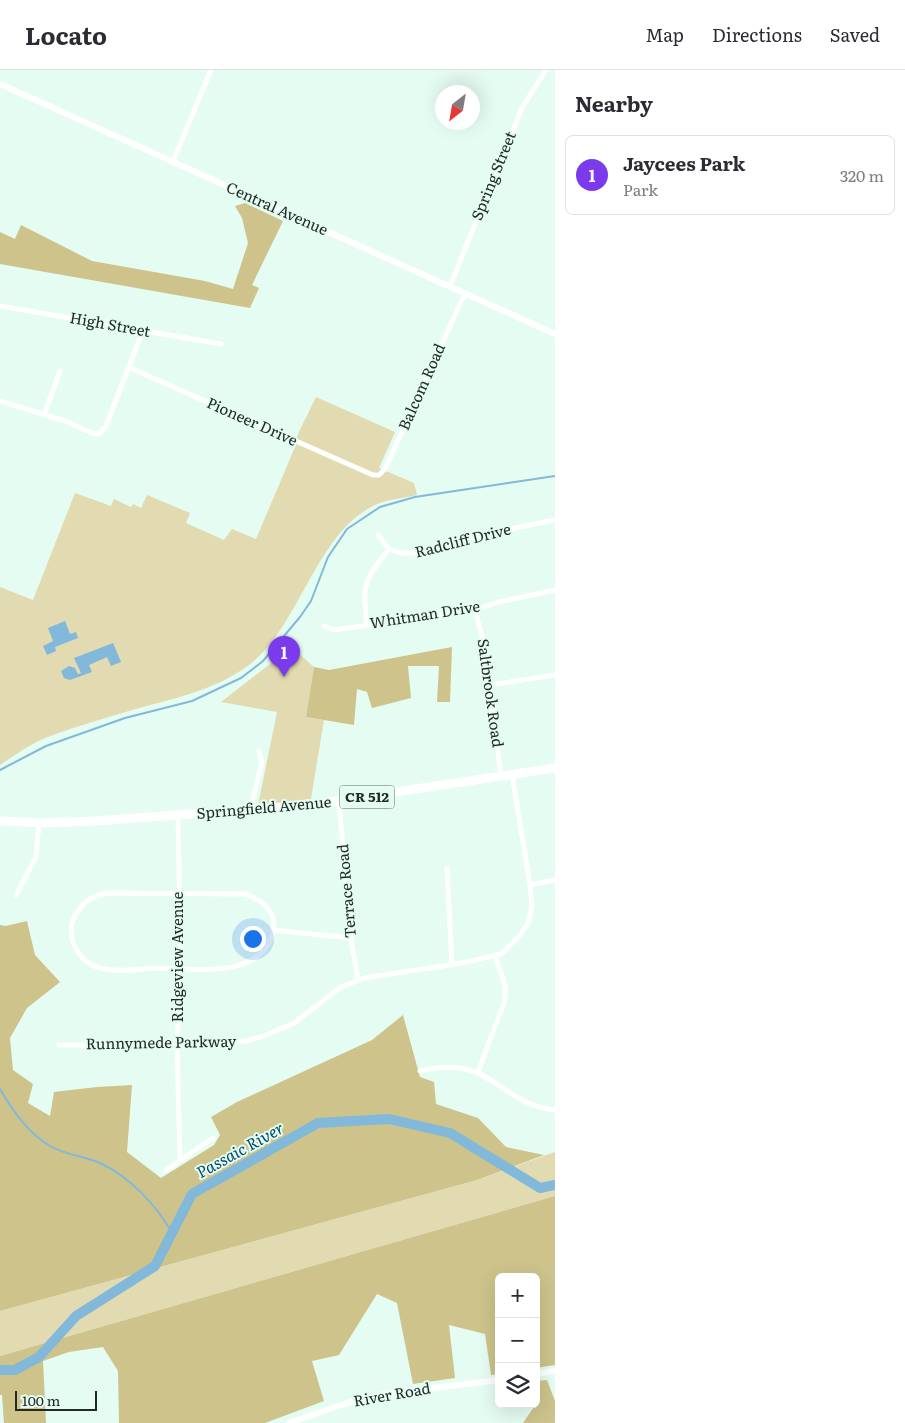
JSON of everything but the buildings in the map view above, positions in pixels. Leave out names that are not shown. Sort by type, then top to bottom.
[{"type":"main road","name":"Springfield Avenue","points":[[0,821],[39,823],[250,811],[339,802],[555,768]]},
{"type":"street","points":[[172,162],[211,70]]},
{"type":"street","name":"Spring Street","points":[[450,286],[522,108],[546,70]]},
{"type":"street","name":"Central Avenue","points":[[0,84],[555,334]]},
{"type":"street","name":"Balcom Road","points":[[376,476],[385,469],[465,293]]},
{"type":"street","name":"High Street","points":[[0,306],[221,344]]},
{"type":"street","points":[[0,401],[66,421],[92,433],[99,434],[105,429],[143,330]]},
{"type":"street","name":"Pioneer Drive","points":[[128,367],[376,476]]},
{"type":"street","points":[[44,415],[60,371]]},
{"type":"street","name":"Radcliff Drive","points":[[389,549],[400,553],[415,553],[480,534],[555,520]]},
{"type":"street","points":[[368,624],[364,587],[370,574],[389,549],[378,535]]},
{"type":"street","name":"Whitman Drive","points":[[324,626],[334,630],[475,610],[498,602],[555,590]]},
{"type":"street","name":"Saltbrook Road","points":[[475,610],[484,644],[501,776]]},
{"type":"street","points":[[490,684],[555,675]]},
{"type":"street","points":[[250,811],[262,762],[259,750]]},
{"type":"street","name":"Runnymede Parkway","points":[[59,1045],[177,1046],[231,1044],[264,1036],[294,1023],[341,987],[358,980],[495,956],[515,943],[528,922],[532,907],[512,774]]},
{"type":"street","name":"Terrace Road","points":[[339,802],[351,938],[358,980]]},
{"type":"street","name":"Ridgeview Avenue","points":[[178,816],[178,893],[181,968],[177,1046],[180,1158]]},
{"type":"street","points":[[16,895],[36,857],[39,823]]},
{"type":"street","points":[[447,869],[452,964]]},
{"type":"street","points":[[530,885],[555,880]]},
{"type":"street","points":[[107,893],[178,893],[236,893],[260,900],[270,911],[274,922],[266,948],[254,958],[241,965],[229,968],[101,968],[81,957],[72,938],[72,922],[86,902],[100,894],[107,893]]},
{"type":"street","points":[[273,930],[351,938]]},
{"type":"street","points":[[478,1072],[505,1000],[505,985],[495,956]]},
{"type":"street","points":[[420,1071],[451,1066],[478,1072],[493,1079],[522,1100],[555,1110]]},
{"type":"street","points":[[166,1170],[180,1158],[213,1138]]},
{"type":"street","points":[[540,1373],[555,1371]]},
{"type":"street","name":"River Road","points":[[289,1423],[344,1404],[384,1394],[495,1380]]},
{"type":"shaded area","points":[[245,203],[283,221],[252,285],[259,288],[250,308],[0,264],[0,232],[15,239],[21,225],[92,261],[205,281],[233,289],[248,243],[242,218],[235,206]]},
{"type":"shaded area","points":[[316,397],[395,432],[379,468],[414,483],[417,495],[380,503],[359,515],[341,532],[326,552],[271,643],[254,661],[241,670],[215,685],[201,690],[94,721],[45,738],[0,765],[0,587],[33,600],[75,493],[111,506],[114,499],[131,507],[133,504],[141,508],[147,495],[190,513],[186,523],[224,540],[232,529],[256,539],[295,447],[297,436]]},
{"type":"shaded area","points":[[289,645],[314,667],[306,717],[324,720],[311,799],[258,805],[277,712],[221,702],[270,664]]},
{"type":"shaded area","points":[[452,647],[450,702],[437,702],[439,666],[408,666],[411,698],[372,708],[367,692],[357,689],[354,725],[306,717],[314,667],[329,670]]},
{"type":"shaded area","points":[[27,921],[35,955],[60,982],[27,1008],[10,1038],[13,1070],[33,1084],[28,1103],[50,1116],[54,1092],[132,1085],[127,1152],[161,1178],[214,1145],[220,1135],[211,1117],[237,1102],[372,1040],[403,1015],[420,1077],[434,1082],[436,1104],[478,1118],[506,1147],[544,1155],[477,1180],[0,1311],[0,925],[6,926]]},
{"type":"shaded area","points":[[555,1152],[555,1196],[0,1356],[0,1311],[477,1180]]},
{"type":"shaded area","points":[[555,1196],[555,1365],[540,1367],[540,1273],[495,1273],[495,1374],[491,1375],[485,1334],[449,1325],[455,1378],[413,1384],[397,1303],[377,1294],[339,1355],[312,1361],[324,1401],[265,1423],[119,1423],[118,1371],[103,1347],[69,1352],[43,1361],[46,1423],[4,1423],[2,1395],[0,1395],[0,1356]]},
{"type":"shaded area","points":[[547,1380],[555,1401],[555,1423],[523,1423],[533,1408],[540,1408],[540,1381]]},
{"type":"water","points":[[65,621],[70,634],[76,632],[78,638],[55,647],[56,651],[47,655],[43,646],[53,641],[48,628]]},
{"type":"water","points":[[113,643],[121,662],[111,666],[107,657],[89,665],[92,672],[70,680],[64,678],[61,671],[69,666],[75,668],[78,674],[81,673],[74,658]]},
{"type":"waterway","points":[[0,770],[46,746],[125,718],[192,701],[241,678],[263,661],[300,617],[311,601],[328,557],[347,529],[380,507],[415,497],[555,476]]},
{"type":"waterway","points":[[0,1089],[28,1128],[42,1141],[56,1149],[100,1163],[122,1176],[141,1192],[171,1231]]},
{"type":"waterway","name":"Passaic River","points":[[0,1370],[15,1370],[39,1357],[76,1316],[155,1266],[192,1194],[318,1123],[389,1119],[450,1133],[540,1188],[555,1185]]},
{"type":"place","name":"Jaycees Park","points":[[284,677]]}]
